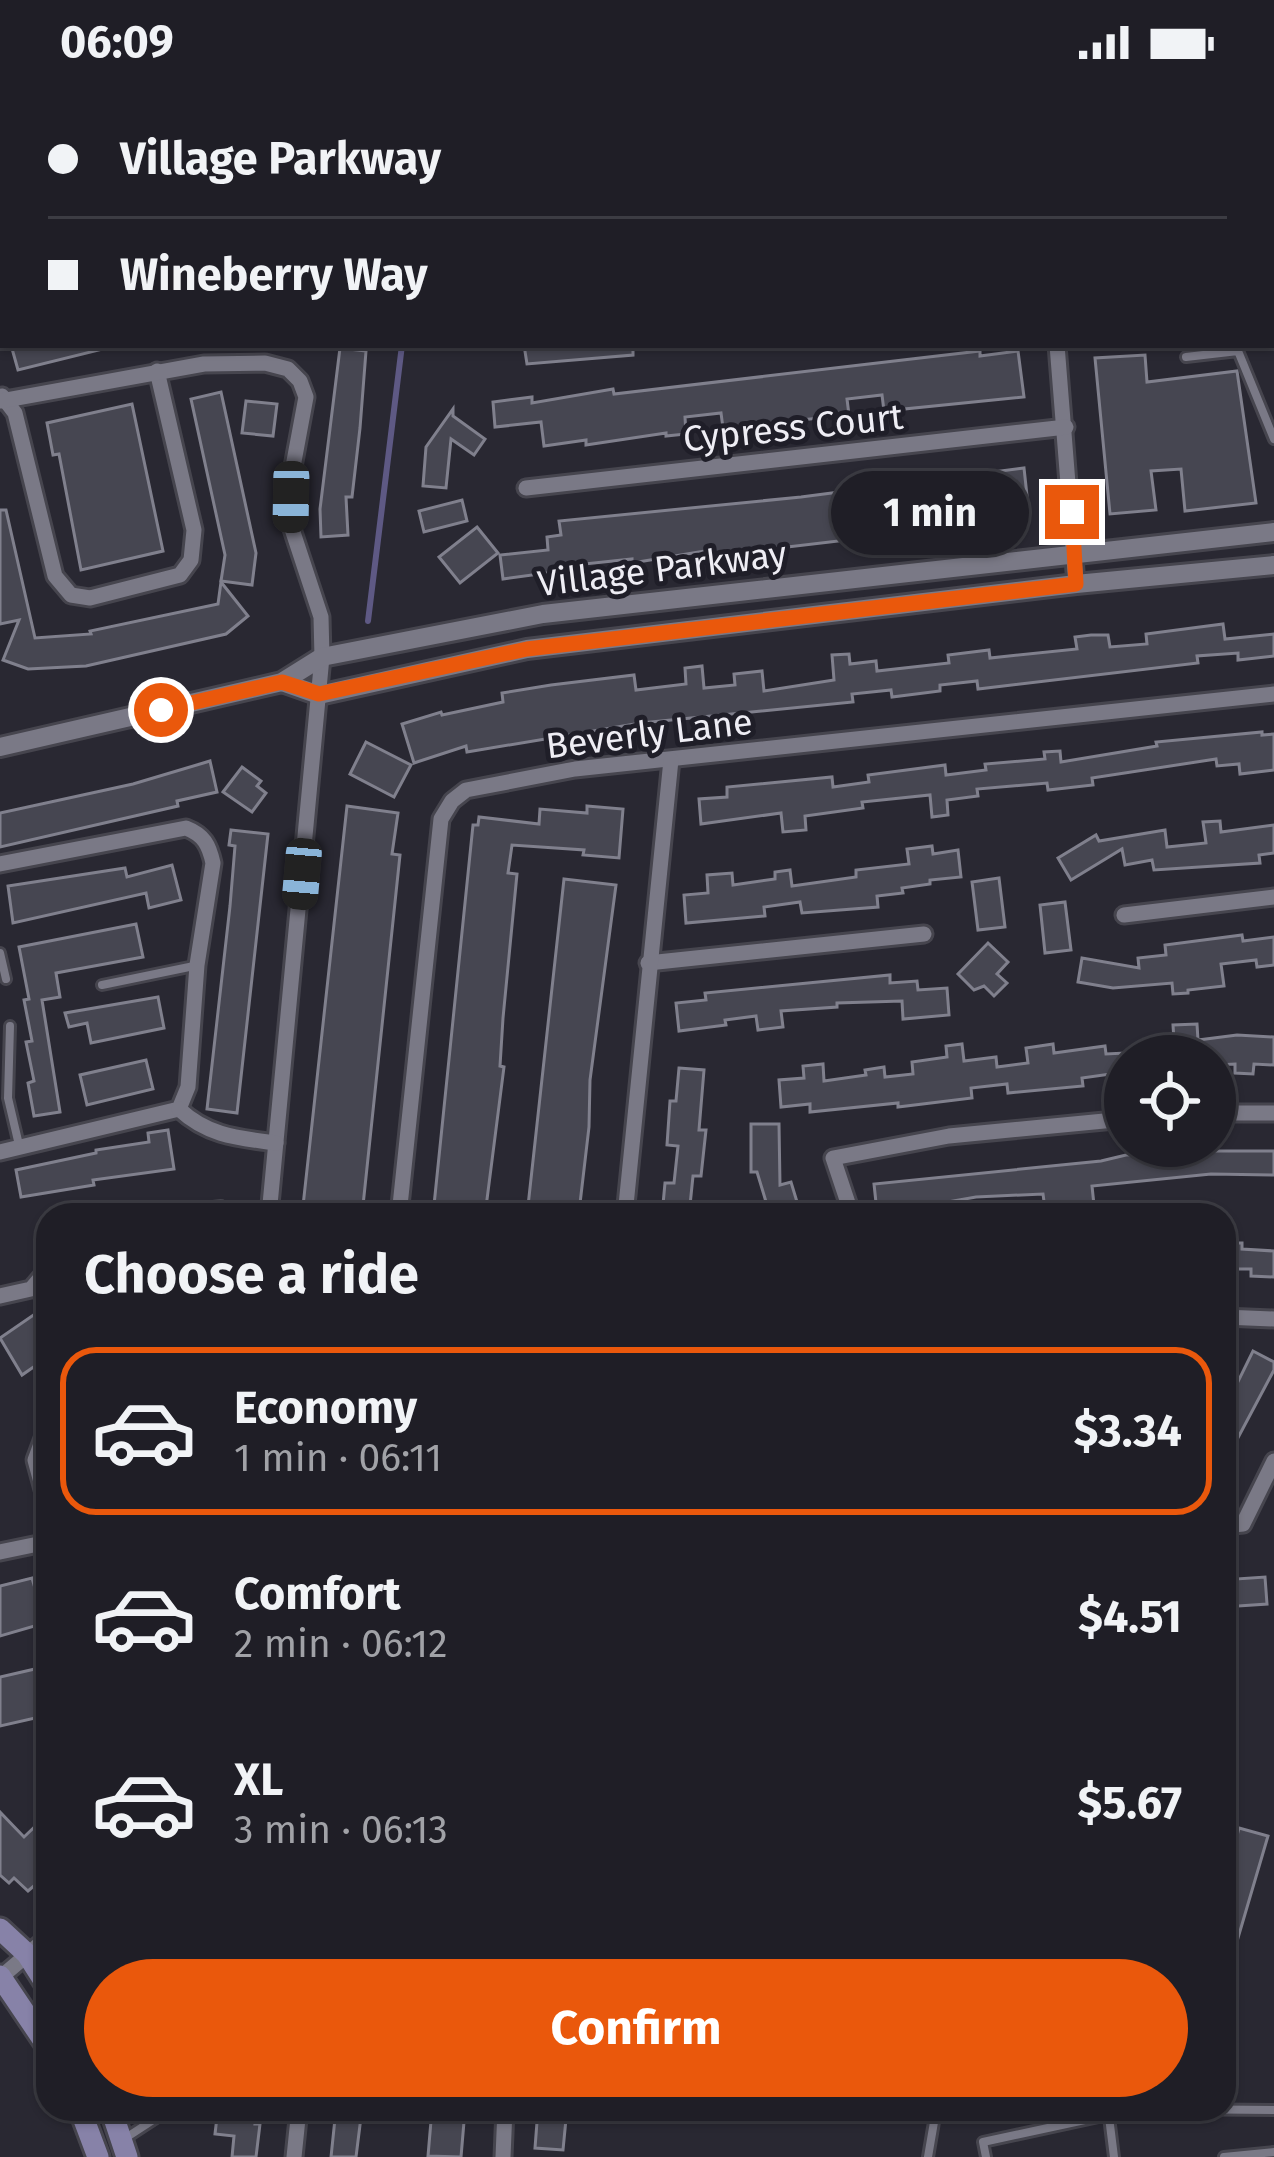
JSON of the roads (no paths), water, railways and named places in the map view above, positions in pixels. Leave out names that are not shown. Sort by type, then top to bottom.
[{"type":"main road","points":[[0,1929],[36,1968]]},
{"type":"main road","points":[[0,1977],[36,2030]]},
{"type":"main road","points":[[84,2121],[98,2157]]},
{"type":"street","points":[[1057,348],[1076,584]]},
{"type":"street","points":[[2,398],[204,364],[265,363],[288,369],[300,381],[306,398],[292,472],[290,523],[321,616],[322,657],[270,1203]]},
{"type":"street","points":[[2,398],[15,413],[55,576],[71,595],[90,598],[180,575],[191,560],[194,530],[157,371]]},
{"type":"street","name":"Cypress Court","points":[[526,488],[1066,427]]},
{"type":"street","name":"Village Parkway","points":[[0,747],[282,682],[322,657],[543,614],[1274,532]]},
{"type":"street","name":"Village Parkway","points":[[319,694],[527,649],[1274,565]]},
{"type":"street","points":[[282,682],[319,694]]},
{"type":"street","name":"Beverly Lane","points":[[400,1203],[441,819],[466,790],[575,769],[1274,694]]},
{"type":"street","points":[[626,1203],[671,760]]},
{"type":"street","points":[[0,864],[186,828],[199,833],[209,846],[213,863],[197,965],[188,1088],[178,1109]]},
{"type":"street","points":[[1124,915],[1274,897]]},
{"type":"street","points":[[648,963],[924,934]]},
{"type":"street","points":[[178,1109],[198,1127],[276,1143]]},
{"type":"street","points":[[0,1152],[178,1109]]},
{"type":"street","points":[[1236,1113],[1274,1113]]},
{"type":"street","points":[[848,1203],[833,1157],[949,1136],[1104,1120]]},
{"type":"street","points":[[0,1296],[31,1289],[36,1283]]},
{"type":"street","points":[[1236,1317],[1274,1319]]},
{"type":"street","points":[[1236,1525],[1243,1524],[1274,1461]]},
{"type":"street","points":[[0,1552],[36,1544]]},
{"type":"street","points":[[0,1977],[36,1947]]},
{"type":"street","points":[[294,2157],[298,2121]]},
{"type":"street","points":[[503,2157],[504,2121]]},
{"type":"lane","points":[[1186,357],[1238,351],[1274,439]]},
{"type":"lane","points":[[0,953],[5,979]]},
{"type":"lane","points":[[102,985],[197,965]]},
{"type":"lane","points":[[10,1026],[8,1098],[20,1146]]},
{"type":"lane","points":[[1236,2110],[1274,2110]]},
{"type":"lane","points":[[125,2148],[156,2121]]},
{"type":"lane","points":[[928,2157],[935,2121]]},
{"type":"lane","points":[[986,2157],[982,2142],[1070,2121]]},
{"type":"lane","points":[[1109,2121],[1114,2157]]},
{"type":"lane","points":[[1224,2157],[1274,2152]]},
{"type":"waterway","points":[[368,621],[402,348]]}]
